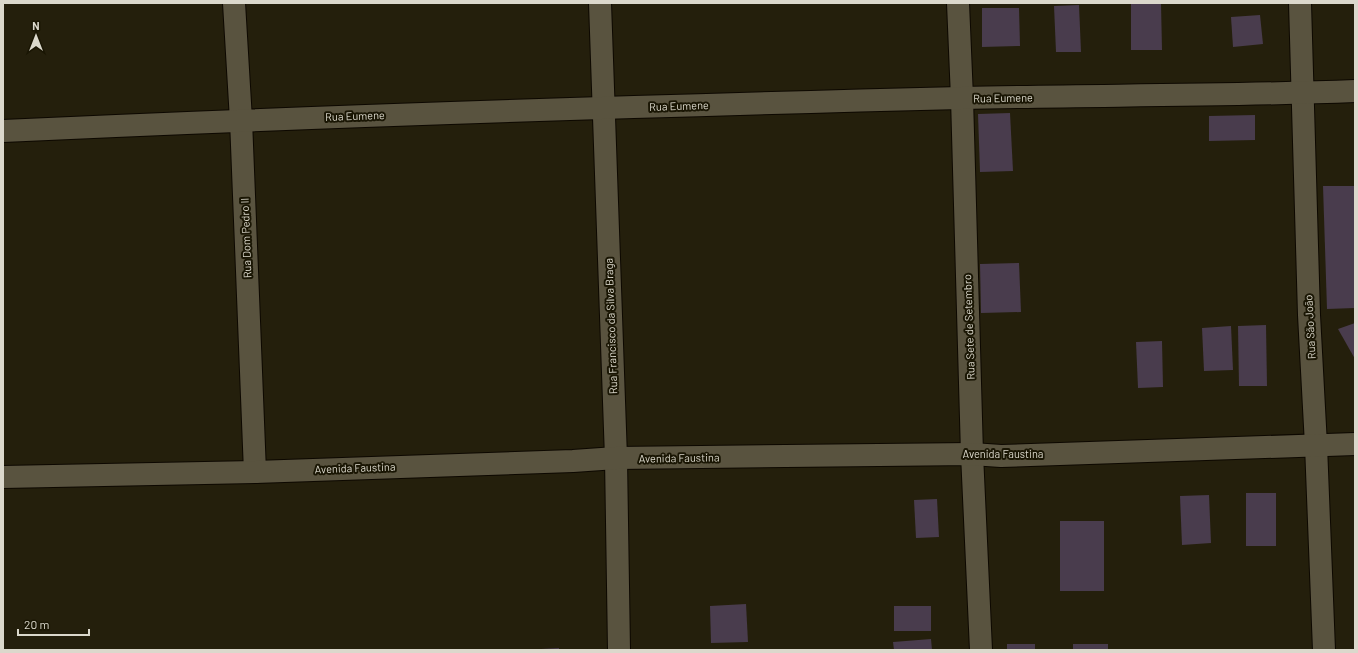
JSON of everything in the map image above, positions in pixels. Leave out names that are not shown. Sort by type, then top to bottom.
[{"type":"street","name":"Rua Dom Pedro II","points":[[234,3],[241,120],[255,472]]},
{"type":"street","name":"Rua Francisco da Silva Braga","points":[[600,3],[616,458],[619,650]]},
{"type":"street","name":"Rua Sete de Setembro","points":[[958,3],[972,454],[981,650]]},
{"type":"street","name":"Rua São João","points":[[1300,3],[1309,314],[1324,650]]},
{"type":"street","name":"Rua Eumene","points":[[3,131],[241,120],[603,108],[962,98],[1355,91]]},
{"type":"street","name":"Avenida Faustina","points":[[3,478],[255,472],[572,461],[616,458],[972,454],[1001,456],[1355,444]]},
{"type":"building","points":[[1131,3],[1161,3],[1162,50],[1131,50]]},
{"type":"building","points":[[1079,5],[1081,52],[1056,52],[1054,6]]},
{"type":"building","points":[[982,8],[1019,8],[1020,46],[982,47]]},
{"type":"building","points":[[1260,15],[1263,44],[1233,47],[1231,17]]},
{"type":"building","points":[[1010,113],[1013,171],[980,172],[978,114]]},
{"type":"building","points":[[1255,115],[1255,140],[1209,141],[1209,116]]},
{"type":"building","points":[[1323,186],[1355,186],[1355,308],[1327,309]]},
{"type":"building","points":[[1019,263],[1021,312],[981,313],[980,264]]},
{"type":"building","points":[[1355,323],[1355,359],[1338,329]]},
{"type":"building","points":[[1266,325],[1267,386],[1239,386],[1238,326]]},
{"type":"building","points":[[1231,326],[1233,370],[1204,371],[1202,328]]},
{"type":"building","points":[[1162,341],[1163,387],[1138,388],[1136,342]]},
{"type":"building","points":[[1246,493],[1276,493],[1276,546],[1246,546]]},
{"type":"building","points":[[1209,495],[1211,543],[1182,545],[1180,496]]},
{"type":"building","points":[[937,499],[939,537],[916,538],[914,500]]},
{"type":"building","points":[[1060,521],[1104,521],[1104,591],[1060,591]]},
{"type":"building","points":[[746,604],[748,642],[711,643],[710,606]]},
{"type":"building","points":[[894,606],[931,606],[931,631],[894,631]]},
{"type":"building","points":[[931,639],[932,650],[894,650],[893,642]]},
{"type":"building","points":[[1007,644],[1035,644],[1035,650],[1007,650]]},
{"type":"building","points":[[1073,644],[1108,644],[1108,650],[1073,650]]},
{"type":"building","points":[[559,648],[559,650],[541,650],[541,649]]}]
